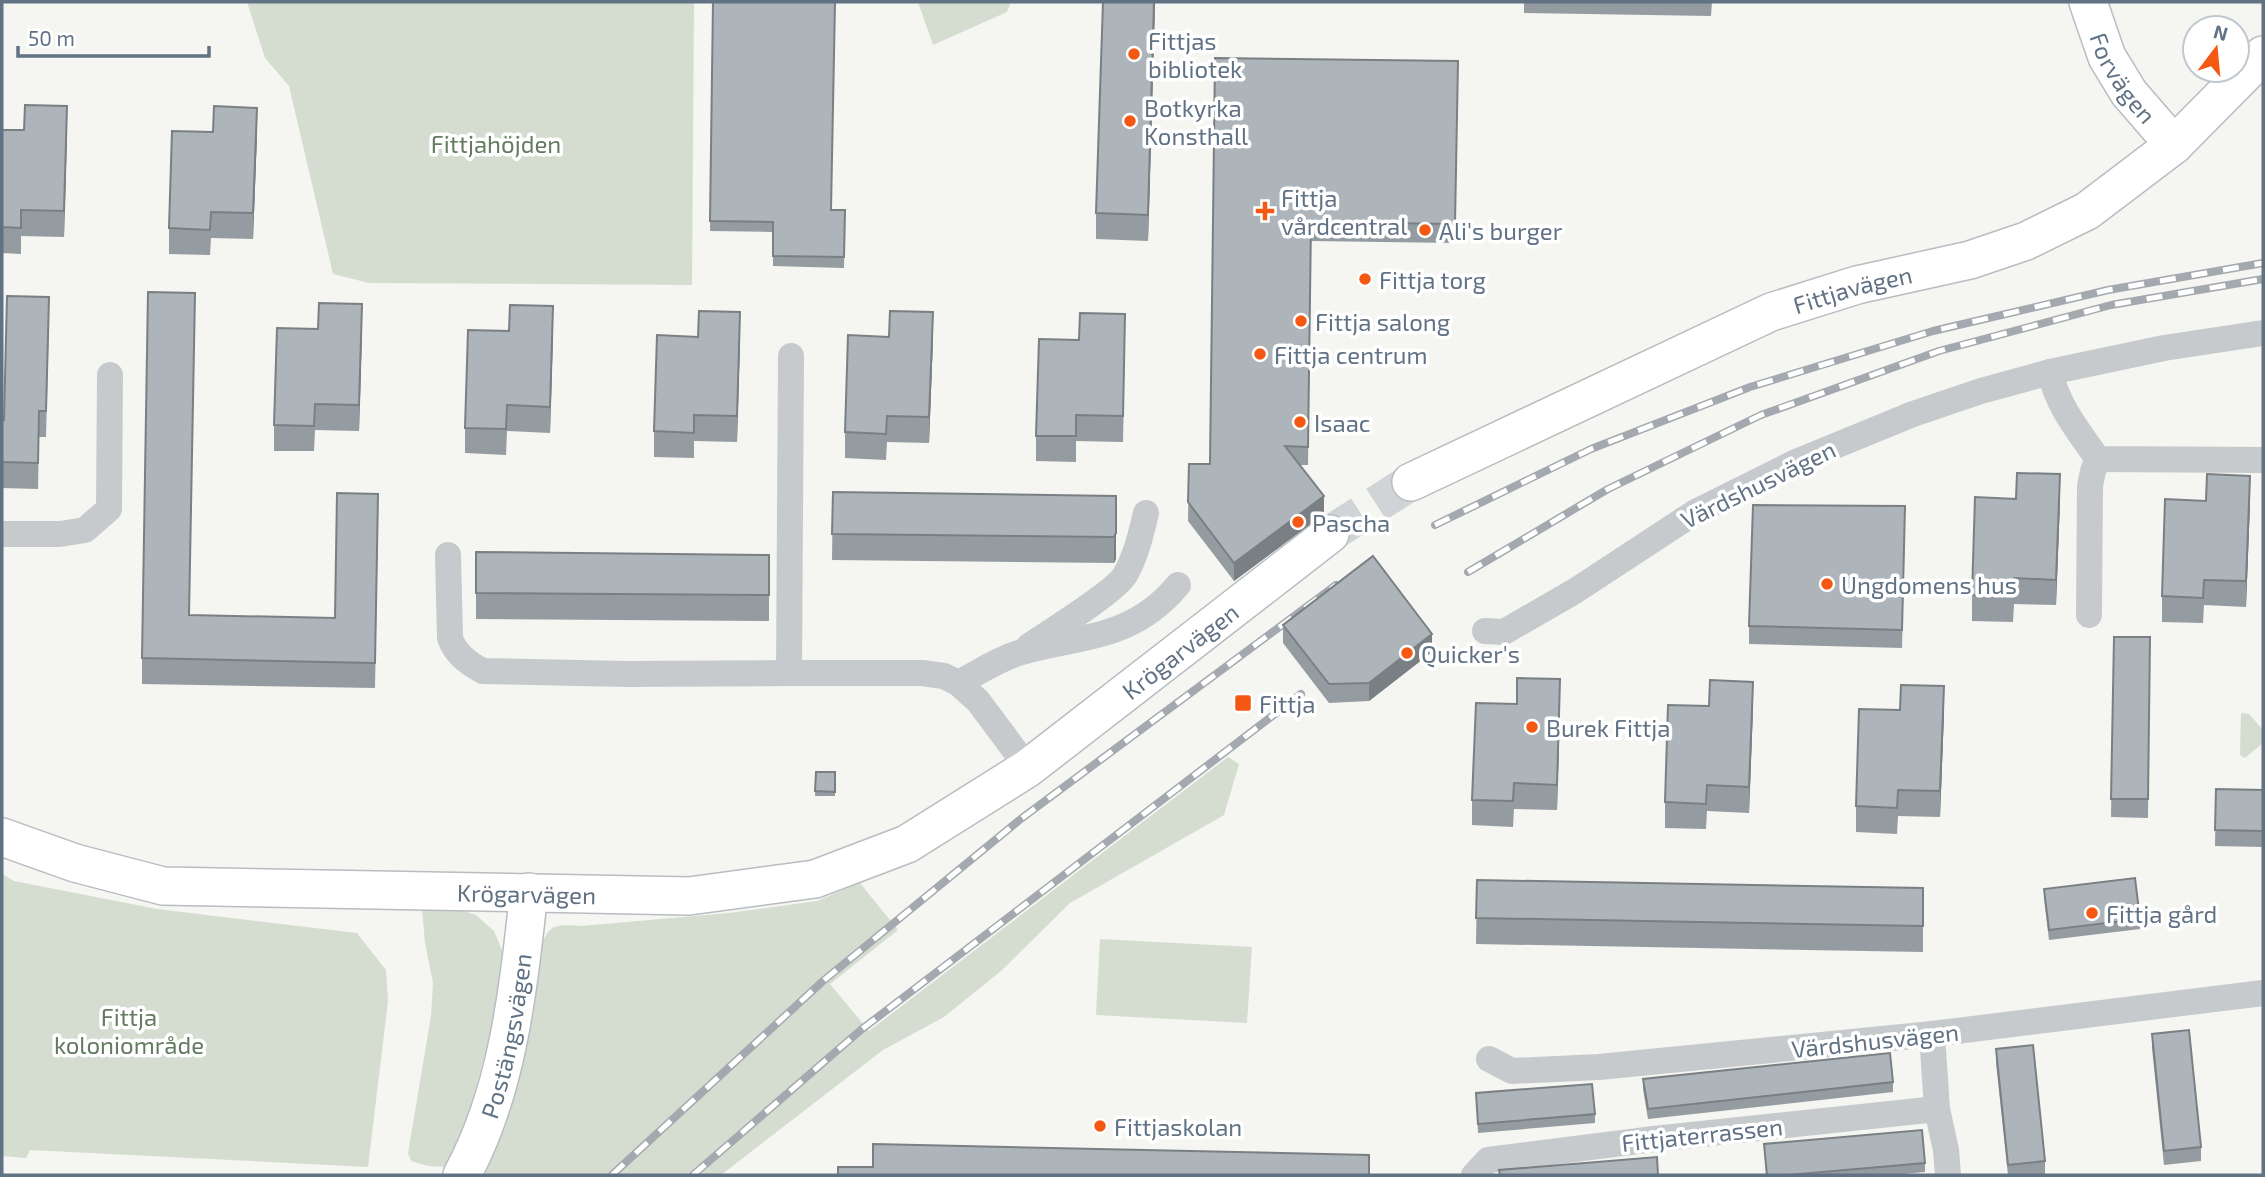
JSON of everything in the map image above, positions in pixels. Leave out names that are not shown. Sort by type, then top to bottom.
[{"type":"street","name":"Forvägen","points":[[2088,2],[2107,57],[2129,93],[2174,145]]},
{"type":"street","name":"Fittjavägen","points":[[1411,482],[1771,312],[1857,285],[1970,260],[2026,241],[2087,211],[2174,145],[2263,55]]},
{"type":"street","name":"Värdshusvägen","points":[[1485,631],[1504,632],[1575,591],[1694,513],[1796,462],[1913,414],[2050,372],[2164,348],[2263,333]]},
{"type":"street","points":[[789,673],[791,356]]},
{"type":"street","points":[[2050,372],[2053,387],[2074,426],[2098,459]]},
{"type":"street","points":[[2,534],[60,534],[85,530],[109,509],[110,375]]},
{"type":"street","points":[[2098,459],[2263,460]]},
{"type":"street","points":[[2089,615],[2090,486],[2092,471],[2098,459]]},
{"type":"street","points":[[1019,653],[1124,578],[1138,546],[1146,513]]},
{"type":"street","name":"Krögarvägen","points":[[2,837],[75,863],[163,886],[689,896],[815,879],[907,844],[1028,768],[1329,534]]},
{"type":"street","points":[[448,555],[452,645],[465,660],[483,671],[627,674],[922,673],[958,683],[978,701],[1028,768]]},
{"type":"street","name":"Krögarvägen","points":[[958,683],[1019,653],[1101,635],[1126,626],[1148,615],[1163,603],[1178,585]]},
{"type":"street","name":"Postängsvägen","points":[[464,1173],[503,1065],[510,1033],[529,892]]},
{"type":"street","name":"Värdshusvägen","points":[[1489,1059],[1512,1071],[1599,1068],[1932,1034],[2263,993]]},
{"type":"street","points":[[1932,1034],[1937,1109],[1946,1150],[1948,1175]]},
{"type":"street","name":"Fittjaterrassen","points":[[1474,1175],[1488,1160],[1937,1109]]},
{"type":"green space","name":"Fittjahöjden","points":[[247,2],[694,2],[692,285],[369,283],[333,274],[289,86],[265,58]]},
{"type":"green space","points":[[918,2],[1011,2],[1007,12],[933,45]]},
{"type":"green space","points":[[2241,713],[2249,714],[2263,730],[2263,743],[2245,758],[2240,755]]},
{"type":"green space","points":[[1228,757],[1239,764],[1224,815],[1070,903],[1001,971],[944,1017],[883,1050],[721,1175],[485,1173],[521,1061],[543,942],[553,928],[729,913],[817,901],[860,883],[898,930],[830,984],[869,1031]]},
{"type":"green space","name":"Fittja koloniområde","points":[[2,874],[14,881],[157,909],[357,933],[386,970],[388,1001],[368,1167],[30,1150],[26,1158],[2,1156]]},
{"type":"green space","points":[[422,908],[455,908],[476,915],[494,931],[503,953],[490,1035],[469,1114],[447,1167],[428,1166],[411,1161],[408,1153],[431,1016],[433,983],[425,943]]},
{"type":"green space","points":[[1100,939],[1252,947],[1247,1023],[1096,1015]]},
{"type":"building","points":[[713,2],[835,2],[831,210],[845,210],[844,257],[773,256],[773,222],[710,221]]},
{"type":"building","points":[[1103,2],[1154,2],[1148,215],[1096,213]]},
{"type":"building","name":"Fittja centrum","points":[[1215,58],[1458,61],[1455,224],[1311,222],[1308,447],[1285,446],[1324,496],[1234,563],[1188,502],[1189,464],[1210,464]]},
{"type":"building","points":[[25,105],[67,106],[64,211],[21,210],[21,228],[2,227],[2,130],[24,130]]},
{"type":"building","points":[[214,106],[257,108],[253,213],[211,212],[210,230],[169,228],[172,131],[213,132]]},
{"type":"building","points":[[148,292],[195,293],[189,615],[335,618],[337,493],[378,494],[375,663],[142,658]]},
{"type":"building","points":[[7,296],[49,297],[46,411],[39,411],[38,463],[2,462]]},
{"type":"building","points":[[319,303],[362,304],[359,405],[315,404],[314,426],[274,425],[277,328],[318,329]]},
{"type":"building","points":[[510,305],[553,306],[550,407],[507,405],[506,429],[465,428],[468,330],[509,331]]},
{"type":"building","points":[[699,311],[740,312],[737,416],[694,415],[694,433],[654,431],[657,335],[698,337]]},
{"type":"building","points":[[890,311],[933,312],[929,417],[887,416],[886,434],[845,432],[848,335],[889,337]]},
{"type":"building","points":[[1080,313],[1125,314],[1123,416],[1076,415],[1076,436],[1036,436],[1039,339],[1079,340]]},
{"type":"building","points":[[2017,473],[2060,474],[2056,580],[2014,578],[2013,596],[1972,595],[1975,497],[2016,499]]},
{"type":"building","points":[[2207,474],[2250,476],[2246,581],[2204,580],[2203,598],[2162,596],[2165,499],[2206,501]]},
{"type":"building","points":[[833,492],[1116,496],[1116,533],[1114,537],[832,534]]},
{"type":"building","name":"Ungdomens hus","points":[[1753,505],[1905,506],[1902,630],[1749,626]]},
{"type":"building","points":[[476,552],[769,555],[769,595],[476,593]]},
{"type":"building","points":[[1373,556],[1432,634],[1369,683],[1329,684],[1283,625]]},
{"type":"building","points":[[2114,637],[2150,637],[2148,799],[2111,799]]},
{"type":"building","points":[[1517,678],[1560,679],[1557,785],[1514,783],[1513,801],[1472,800],[1476,703],[1517,704]]},
{"type":"building","points":[[1710,680],[1753,682],[1749,787],[1707,785],[1706,804],[1665,802],[1668,705],[1709,706]]},
{"type":"building","points":[[1901,685],[1944,686],[1940,791],[1898,790],[1897,808],[1856,806],[1859,709],[1900,710]]},
{"type":"building","points":[[816,772],[835,772],[835,792],[815,791]]},
{"type":"building","points":[[2216,789],[2263,790],[2263,831],[2215,830]]},
{"type":"building","name":"Fittja gård","points":[[2135,878],[2140,919],[2049,930],[2044,889]]},
{"type":"building","points":[[1477,880],[1923,888],[1923,926],[1476,918]]},
{"type":"building","points":[[2189,1030],[2201,1147],[2164,1151],[2152,1034]]},
{"type":"building","points":[[2033,1045],[2045,1161],[2008,1165],[1996,1049]]},
{"type":"building","points":[[1890,1053],[1893,1082],[1648,1109],[1643,1079]]},
{"type":"building","points":[[1592,1084],[1595,1114],[1478,1124],[1476,1093]]},
{"type":"building","points":[[1922,1130],[1925,1163],[1767,1175],[1764,1144]]},
{"type":"building","points":[[873,1144],[1369,1155],[1369,1175],[838,1175],[838,1167],[873,1167]]},
{"type":"building","points":[[1657,1157],[1658,1175],[1500,1175],[1499,1170]]},
{"type":"tunnel","points":[[1330,534],[1411,482]]},
{"type":"railway","points":[[1435,525],[1591,449],[1750,387],[1933,331],[2108,290],[2263,263]]},
{"type":"railway","points":[[1468,572],[1608,489],[1761,415],[1939,351],[2111,305],[2263,279]]},
{"type":"railway","points":[[612,1175],[823,981],[1022,818],[1336,585]]},
{"type":"railway","points":[[693,1175],[862,1029],[1301,694]]},
{"type":"place","name":"Fittjas bibliotek","points":[[1134,54]]},
{"type":"place","name":"Botkyrka Konsthall","points":[[1130,121]]},
{"type":"place","name":"Fittja vårdcentral","points":[[1265,211]]},
{"type":"place","name":"Ali's burger","points":[[1425,230]]},
{"type":"place","name":"Fittja torg","points":[[1365,279]]},
{"type":"place","name":"Fittja salong","points":[[1301,321]]},
{"type":"place","name":"Fittja centrum","points":[[1260,354]]},
{"type":"place","name":"Isaac","points":[[1300,422]]},
{"type":"place","name":"Pascha","points":[[1298,522]]},
{"type":"place","name":"Ungdomens hus","points":[[1827,584]]},
{"type":"place","name":"Quicker's","points":[[1407,653]]},
{"type":"place","name":"Fittja","points":[[1243,703]]},
{"type":"place","name":"Burek Fittja","points":[[1532,727]]},
{"type":"place","name":"Fittja gård","points":[[2092,913]]},
{"type":"place","name":"Fittjaskolan","points":[[1100,1126]]}]
